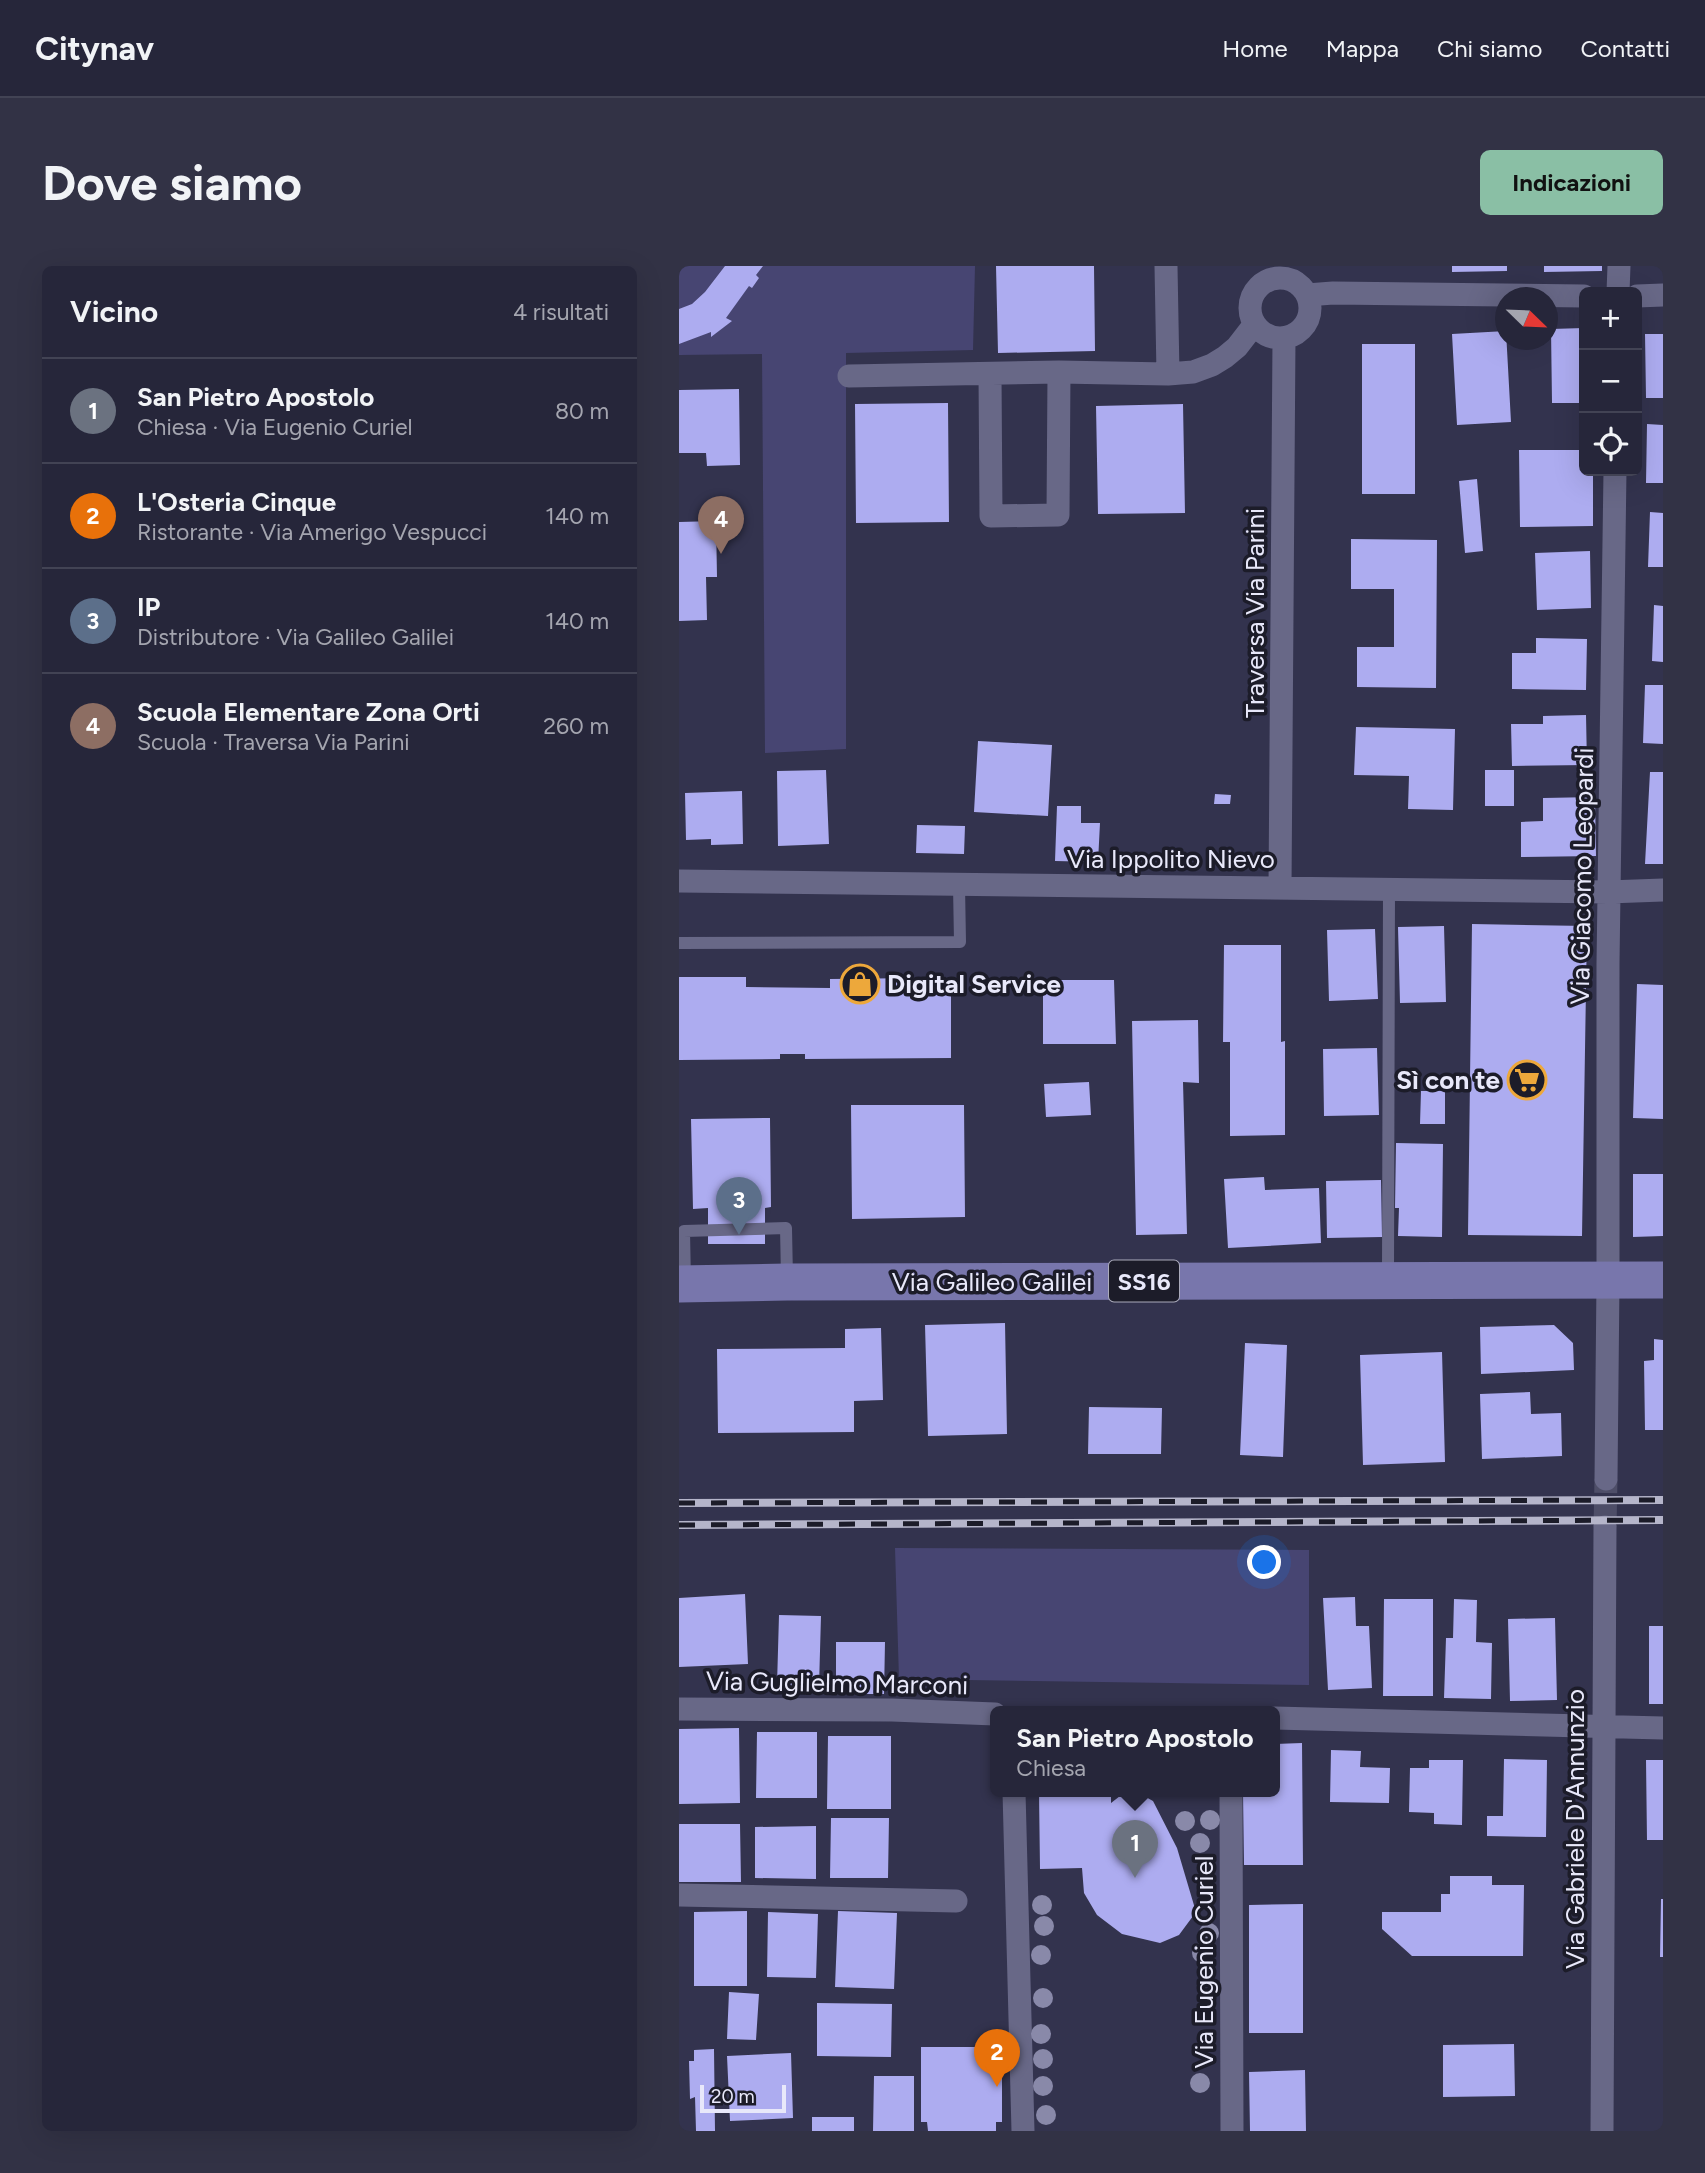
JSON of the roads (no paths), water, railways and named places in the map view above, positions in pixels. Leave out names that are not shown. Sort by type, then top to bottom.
[{"type":"main road","name":"Via Galileo Galilei","points":[[682,1284],[1663,1280]]},
{"type":"street","points":[[1166,266],[1168,374]]},
{"type":"street","points":[[1618,287],[1619,266]]},
{"type":"street","points":[[1303,283],[1310,304],[1306,322],[1300,330],[1284,338],[1267,335],[1254,324],[1250,315],[1252,296],[1257,287],[1274,278],[1284,278],[1303,283],[1333,293],[1579,296]]},
{"type":"street","points":[[1642,296],[1663,295]]},
{"type":"street","points":[[849,376],[1193,372],[1212,365],[1237,347],[1254,324]]},
{"type":"street","name":"Traversa Via Parini","points":[[1280,887],[1284,338]]},
{"type":"street","points":[[990,374],[991,516],[1058,515],[1059,372]]},
{"type":"street","name":"Via Giacomo Leopardi","points":[[1608,1281],[1608,892],[1615,476]]},
{"type":"street","name":"Via Ippolito Nievo","points":[[679,881],[1608,892],[1663,890]]},
{"type":"street","points":[[1606,1479],[1608,1281]]},
{"type":"street","name":"Via Gabriele D'Annunzio","points":[[1602,2131],[1605,1527]]},
{"type":"street","name":"Via Guglielmo Marconi","points":[[679,1709],[893,1710],[990,1714]]},
{"type":"street","points":[[1280,1718],[1663,1728]]},
{"type":"street","points":[[1014,1797],[1023,2131]]},
{"type":"street","name":"Via Eugenio Curiel","points":[[1231,1797],[1232,2131]]},
{"type":"street","points":[[679,1895],[956,1901]]},
{"type":"lane","points":[[679,943],[960,942],[960,886]]},
{"type":"lane","points":[[1388,1280],[1389,889]]},
{"type":"lane","points":[[682,1284],[684,1231],[786,1228],[787,1282]]},
{"type":"tunnel","points":[[1605,1527],[1606,1479]]},
{"type":"railway","points":[[679,1503],[1663,1500]]},
{"type":"railway","points":[[679,1525],[1663,1520]]},
{"type":"place","name":"Scuola Elementare Zona Orti","points":[[721,554]]},
{"type":"place","name":"Digital Service","points":[[860,984]]},
{"type":"place","name":"Sì con te","points":[[1527,1080]]},
{"type":"place","name":"IP","points":[[739,1235]]},
{"type":"place","name":"San Pietro Apostolo","points":[[1135,1878]]},
{"type":"place","name":"L'Osteria Cinque","points":[[997,2087]]}]
